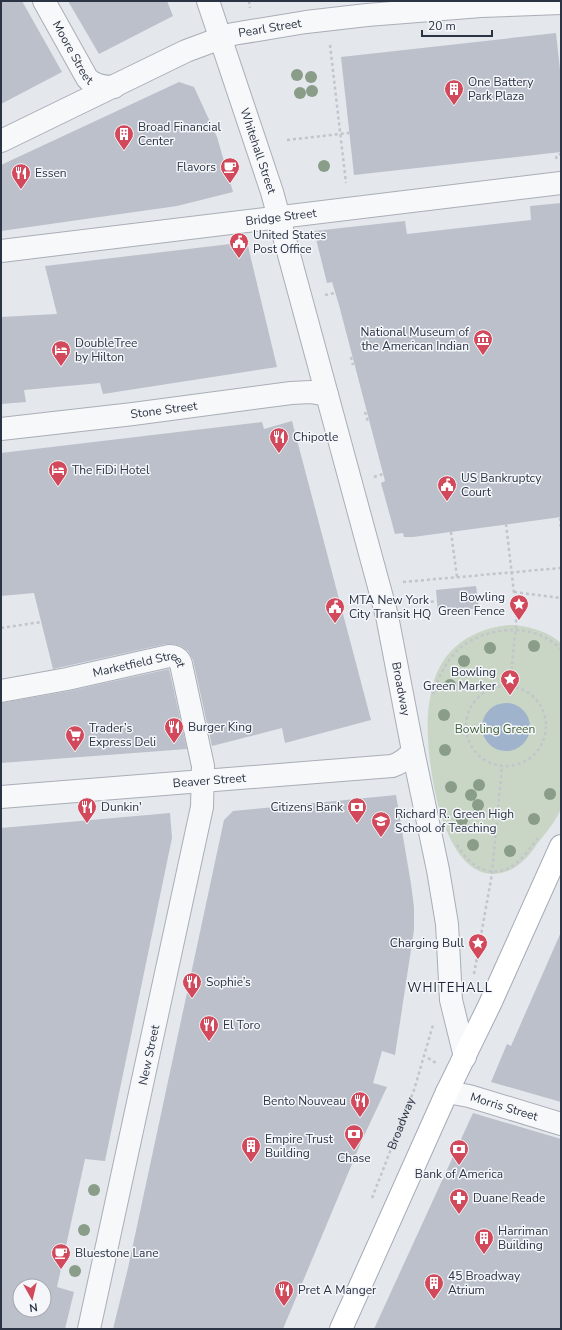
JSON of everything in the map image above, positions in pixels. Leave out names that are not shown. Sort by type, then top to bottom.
[{"type":"main road","points":[[341,1329],[447,1092],[490,1004],[561,846]]},
{"type":"street","name":"Moore Street","points":[[44,1],[87,78],[91,82],[104,87],[114,87]]},
{"type":"street","name":"Whitehall Street","points":[[208,1],[279,216],[327,395]]},
{"type":"street","name":"Pearl Street","points":[[1,141],[186,51],[221,38],[246,32],[306,22],[367,15],[481,6],[561,3]]},
{"type":"street","name":"Bridge Street","points":[[1,251],[561,182]]},
{"type":"street","name":"Stone Street","points":[[1,429],[133,414],[291,393],[311,392],[327,395]]},
{"type":"street","name":"Broadway","points":[[327,395],[388,616],[441,889],[447,924],[451,1000],[465,1057]]},
{"type":"street","name":"Marketfield Street","points":[[1,691],[68,679],[169,656],[175,656],[179,659],[181,664],[201,756],[204,781]]},
{"type":"street","name":"Beaver Street","points":[[1,797],[392,766],[405,760],[413,751]]},
{"type":"street","name":"New Street","points":[[90,1329],[202,807],[204,781]]},
{"type":"street","name":"Morris Street","points":[[447,1092],[469,1096],[561,1124]]},
{"type":"path","points":[[330,45],[346,183]]},
{"type":"path","points":[[288,140],[349,133]]},
{"type":"path","points":[[556,159],[557,155],[561,154]]},
{"type":"path","points":[[325,296],[335,293]]},
{"type":"path","points":[[351,358],[353,365]]},
{"type":"path","points":[[365,412],[368,422]]},
{"type":"path","points":[[374,477],[384,474]]},
{"type":"path","points":[[560,518],[561,530]]},
{"type":"path","points":[[506,524],[516,610],[516,629],[510,686]]},
{"type":"path","points":[[451,532],[457,577]]},
{"type":"path","points":[[403,582],[561,568]]},
{"type":"path","points":[[514,592],[561,598]]},
{"type":"path","points":[[413,604],[437,601]]},
{"type":"path","points":[[1,628],[41,622]]},
{"type":"path","points":[[433,694],[438,679],[446,664],[455,652],[464,644],[474,639],[499,630],[525,630],[547,638],[561,649]]},
{"type":"path","points":[[510,686],[522,690],[532,696],[540,706],[545,718],[546,730],[536,753],[526,761],[514,766],[502,766],[490,763],[479,756],[471,747],[466,735],[466,722],[469,710],[476,700],[486,692],[497,687],[510,686]]},
{"type":"path","points":[[473,981],[492,871],[502,766]]},
{"type":"path","points":[[455,841],[463,855],[471,863],[492,871],[509,868],[517,862],[540,835]]},
{"type":"path","name":"Broadway","points":[[372,1198],[417,1083],[434,1024]]},
{"type":"green space","name":"Bowling Green","points":[[511,625],[538,630],[550,635],[561,643],[561,809],[550,827],[525,859],[510,870],[494,874],[475,869],[460,855],[448,834],[439,808],[433,781],[429,755],[428,713],[434,680],[442,663],[455,647],[472,636],[491,628]]},
{"type":"water","points":[[506,703],[515,705],[523,710],[528,718],[530,727],[528,736],[523,744],[515,749],[506,751],[497,749],[489,744],[484,736],[482,727],[484,718],[489,710],[497,705]]},
{"type":"building","points":[[1,1],[22,1],[62,72],[1,104]]},
{"type":"building","points":[[68,1],[167,1],[173,16],[99,54]]},
{"type":"building","name":"One Battery Park Plaza","points":[[556,33],[561,79],[561,152],[354,175],[341,57]]},
{"type":"building","name":"Broad Financial Center","points":[[179,82],[194,87],[217,137],[233,192],[177,206],[1,231],[1,165]]},
{"type":"building","points":[[561,203],[561,517],[413,537],[404,537],[403,533],[395,534],[381,483],[385,481],[339,305],[332,282],[327,283],[314,231],[405,221],[407,234],[531,220],[530,206]]},
{"type":"building","points":[[247,242],[277,367],[103,394],[100,383],[24,390],[26,402],[1,404],[1,317],[57,314],[45,266]]},
{"type":"building","points":[[292,421],[371,720],[285,743],[282,728],[212,746],[193,660],[188,651],[181,646],[166,644],[53,669],[34,593],[1,596],[1,453],[262,422],[264,429]]},
{"type":"building","points":[[476,586],[479,608],[438,613],[436,590]]},
{"type":"building","points":[[169,669],[187,749],[1,763],[1,703],[69,691]]},
{"type":"building","points":[[396,795],[411,884],[414,907],[414,930],[395,1055],[382,1051],[373,1083],[387,1087],[362,1140],[283,1329],[113,1329],[128,1268],[224,820],[233,811]]},
{"type":"building","points":[[170,813],[172,838],[105,1161],[85,1159],[57,1287],[74,1292],[65,1329],[1,1329],[1,828]]},
{"type":"building","points":[[561,932],[561,1102],[491,1082],[507,1044],[511,1046]]},
{"type":"building","points":[[473,1113],[561,1139],[561,1329],[374,1329]]},
{"type":"place","name":"One Battery Park Plaza","points":[[454,106]]},
{"type":"place","name":"Broad Financial Center","points":[[124,151]]},
{"type":"place","name":"Flavors","points":[[230,184]]},
{"type":"place","name":"Essen","points":[[21,190]]},
{"type":"place","name":"United States Post Office","points":[[239,259]]},
{"type":"place","name":"National Museum of the American Indian","points":[[483,356]]},
{"type":"place","name":"DoubleTree by Hilton","points":[[61,367]]},
{"type":"place","name":"Chipotle","points":[[279,454]]},
{"type":"place","name":"The FiDi Hotel","points":[[58,487]]},
{"type":"place","name":"US Bankruptcy Court","points":[[447,502]]},
{"type":"place","name":"Bowling Green Fence","points":[[519,621]]},
{"type":"place","name":"MTA New York City Transit HQ","points":[[335,624]]},
{"type":"place","name":"Bowling Green Marker","points":[[510,696]]},
{"type":"place","name":"Burger King","points":[[174,744]]},
{"type":"place","name":"Trader’s Express Deli","points":[[75,752]]},
{"type":"place","name":"Dunkin'","points":[[87,824]]},
{"type":"place","name":"Citizens Bank","points":[[357,824]]},
{"type":"place","name":"Richard R. Green High School of Teaching","points":[[381,838]]},
{"type":"place","name":"Charging Bull","points":[[478,960]]},
{"type":"place","name":"Sophie’s","points":[[192,999]]},
{"type":"place","name":"El Toro","points":[[209,1042]]},
{"type":"place","name":"Bento Nouveau","points":[[360,1118]]},
{"type":"place","name":"Chase","points":[[354,1151]]},
{"type":"place","name":"Empire Trust Building","points":[[251,1163]]},
{"type":"place","name":"Bank of America","points":[[459,1166]]},
{"type":"place","name":"Duane Reade","points":[[459,1215]]},
{"type":"place","name":"Harriman Building","points":[[484,1255]]},
{"type":"place","name":"Bluestone Lane","points":[[61,1270]]},
{"type":"place","name":"45 Broadway Atrium","points":[[434,1300]]},
{"type":"place","name":"Pret A Manger","points":[[284,1307]]},
{"type":"district","name":"WHITEHALL","points":[[450,987]]}]
